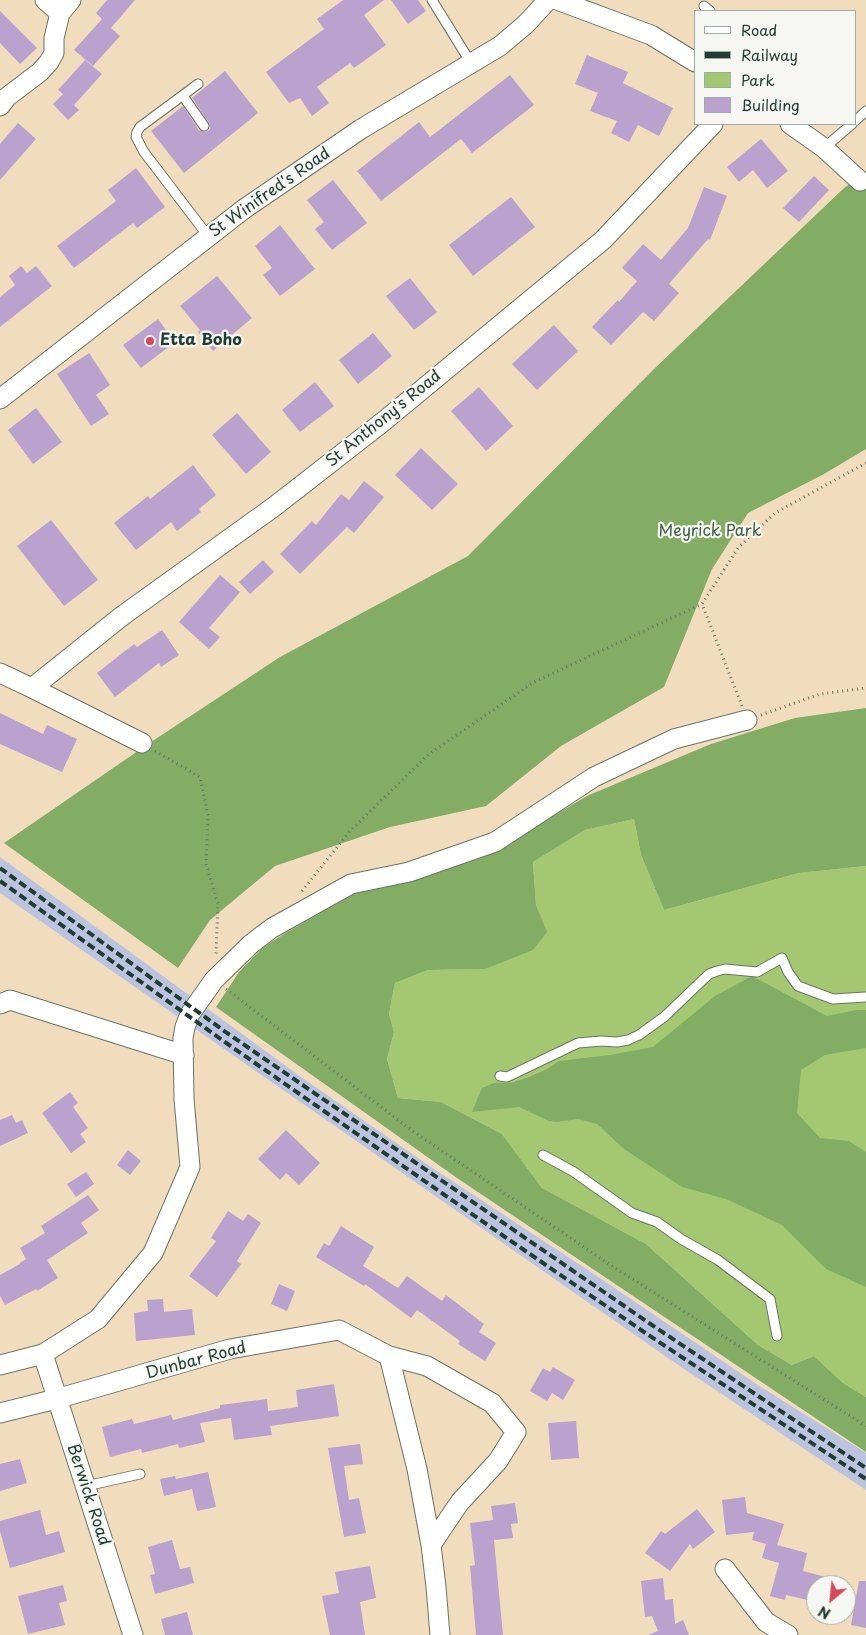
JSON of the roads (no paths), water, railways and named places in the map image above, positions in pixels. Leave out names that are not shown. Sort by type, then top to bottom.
[{"type":"street","points":[[0,106],[7,96],[40,72],[54,53],[54,38],[65,7],[45,0]]},
{"type":"street","name":"St Winifred's Road","points":[[0,399],[244,209],[361,129],[500,46],[526,24],[548,0]]},
{"type":"street","points":[[557,0],[651,35],[694,61]]},
{"type":"street","name":"St Anthony's Road","points":[[32,688],[122,616],[283,500],[391,415],[530,301],[603,240],[712,125]]},
{"type":"street","points":[[791,125],[824,148],[860,181]]},
{"type":"street","points":[[0,673],[142,743]]},
{"type":"street","points":[[0,1365],[43,1354],[98,1319],[153,1253],[190,1167],[184,1099],[183,1038],[190,1014],[214,980],[251,944],[272,928],[352,884],[409,872],[495,842],[594,777],[674,739],[748,720]]},
{"type":"street","points":[[0,1004],[10,1000],[184,1055]]},
{"type":"street","name":"Dunbar Road","points":[[0,1413],[230,1350],[339,1330],[389,1356],[427,1366],[492,1403],[516,1432],[498,1461],[460,1502],[431,1545]]},
{"type":"street","name":"Berwick Road","points":[[43,1354],[133,1635]]},
{"type":"street","points":[[389,1356],[417,1469],[431,1545],[440,1635]]},
{"type":"street","points":[[725,1570],[766,1622],[788,1635]]},
{"type":"lane","points":[[432,0],[471,63]]},
{"type":"lane","points":[[198,84],[140,127],[136,137],[144,152],[208,236]]},
{"type":"lane","points":[[183,96],[204,126]]},
{"type":"lane","points":[[856,120],[866,111]]},
{"type":"lane","points":[[824,148],[851,125]]},
{"type":"lane","points":[[500,1076],[507,1078],[578,1043],[628,1040],[664,1017],[709,974],[725,969],[757,972],[782,958],[788,972],[798,986],[833,999],[866,997]]},
{"type":"lane","points":[[543,1155],[574,1172],[632,1213],[657,1222],[681,1239],[718,1260],[763,1293],[770,1299],[777,1336]]},
{"type":"lane","points":[[86,1486],[140,1474]]},
{"type":"railway","points":[[0,868],[227,1033],[649,1323],[866,1468]]},
{"type":"railway","points":[[0,881],[222,1040],[505,1237],[644,1332],[866,1479]]},
{"type":"place","name":"Etta Boho","points":[[150,341]]},
{"type":"park label","name":"Meyrick Park","points":[[710,532]]}]
